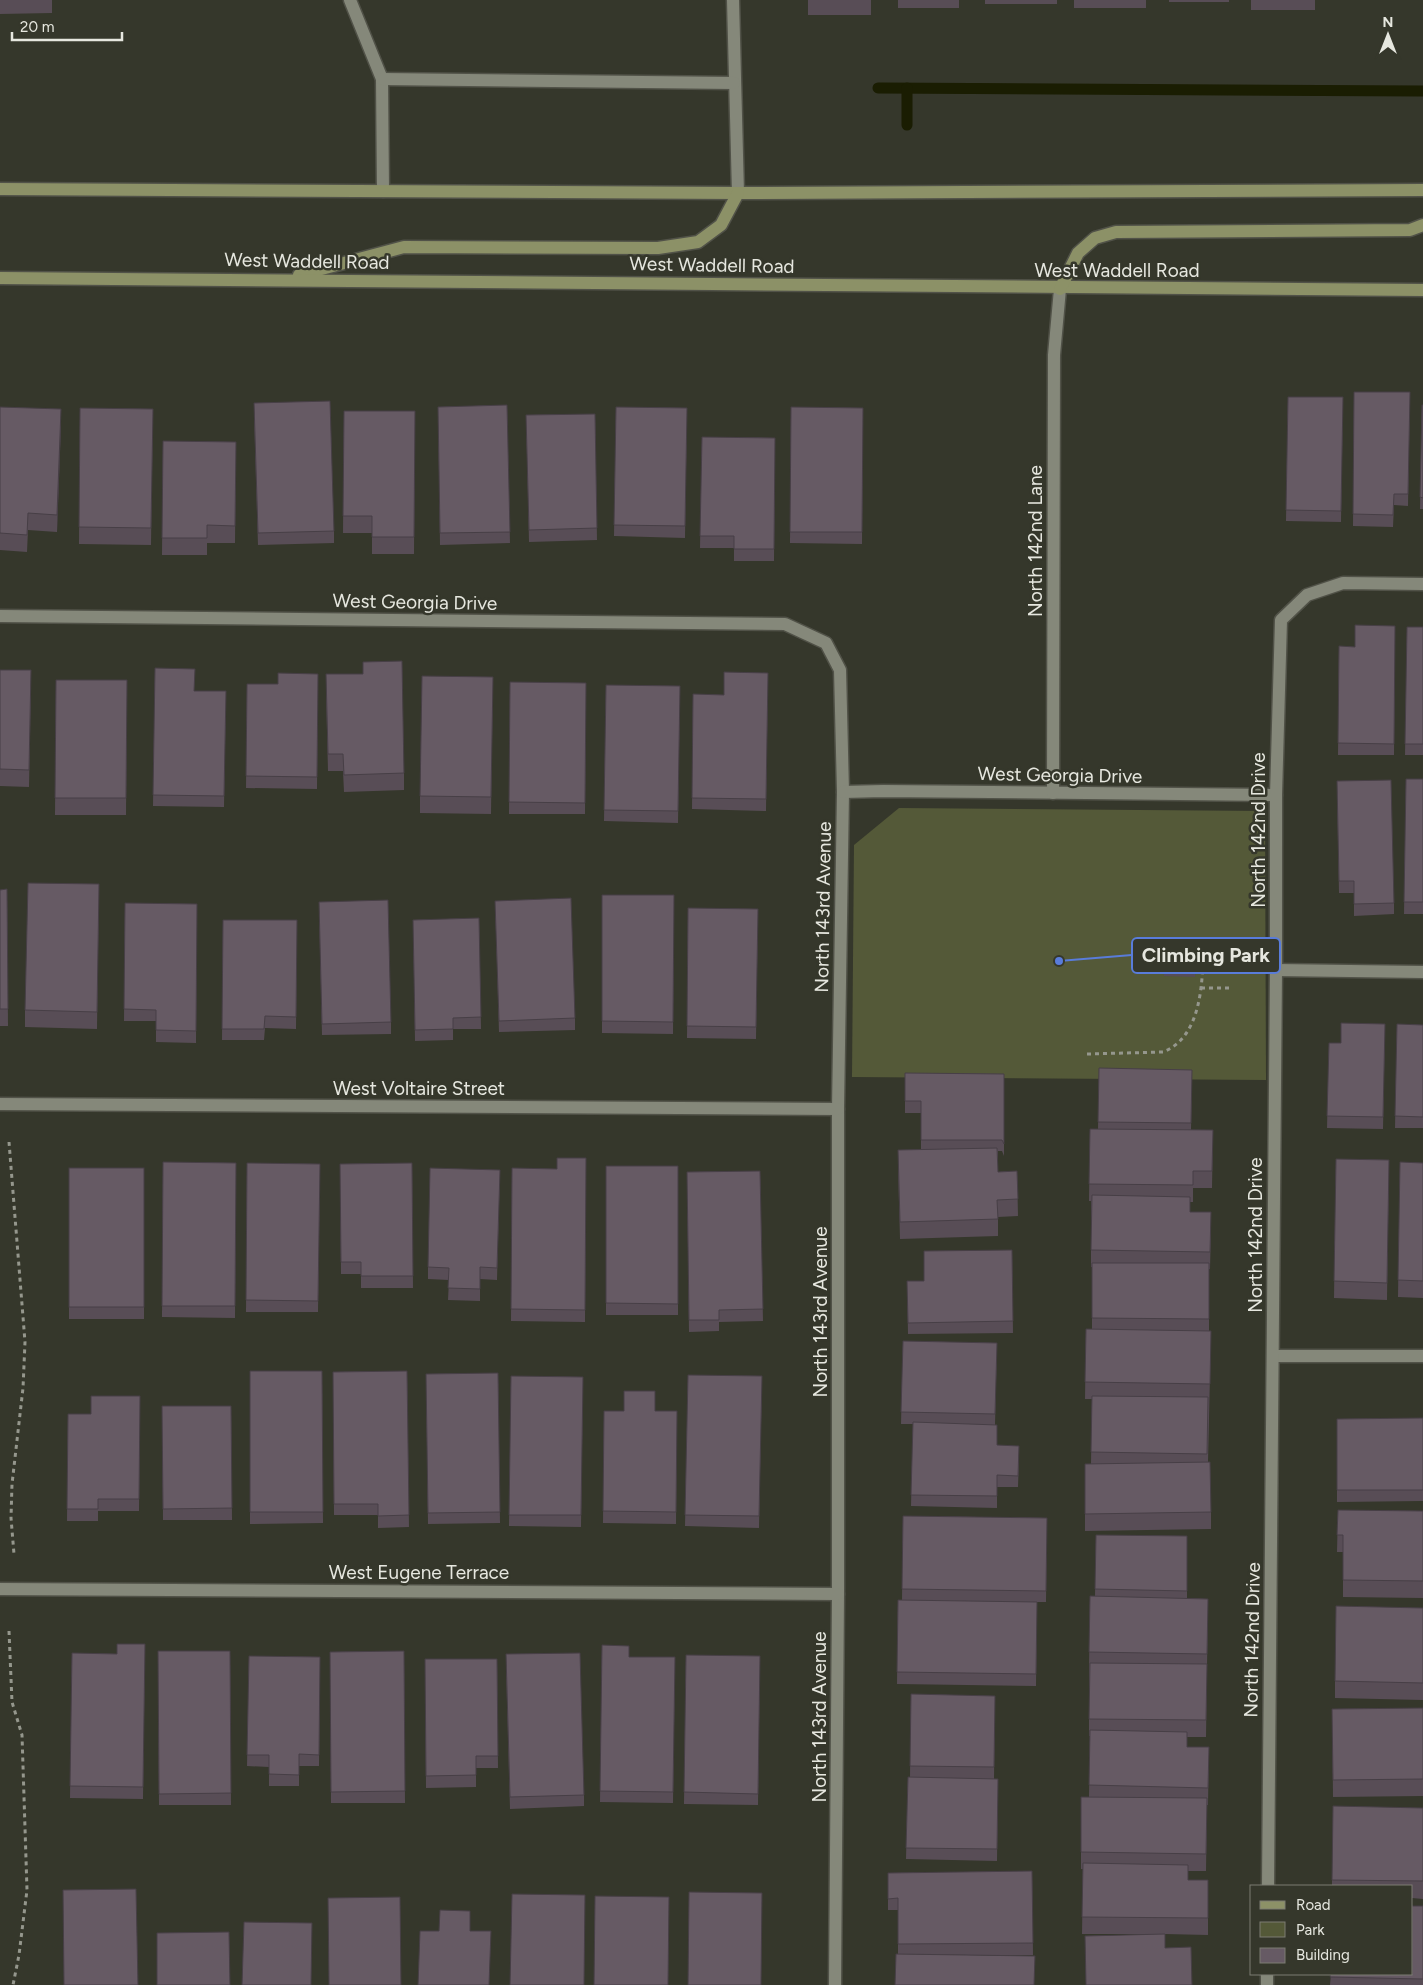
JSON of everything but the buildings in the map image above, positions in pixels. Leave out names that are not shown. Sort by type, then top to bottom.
[{"type":"main road","points":[[0,189],[738,192],[1423,190]]},
{"type":"main road","points":[[283,279],[404,247],[658,248],[698,242],[721,225],[738,192]]},
{"type":"main road","points":[[1060,289],[1078,253],[1095,238],[1116,232],[1410,230],[1423,225]]},
{"type":"main road","name":"West Waddell Road","points":[[0,278],[283,279],[1060,289],[1423,290]]},
{"type":"street","points":[[350,0],[382,79],[383,191]]},
{"type":"street","points":[[732,0],[738,192]]},
{"type":"street","points":[[382,79],[734,83]]},
{"type":"street","name":"North 142nd Lane","points":[[1053,793],[1054,355],[1060,289]]},
{"type":"street","name":"North 142nd Drive","points":[[1268,1885],[1276,795],[1281,620],[1307,595],[1343,583],[1423,584]]},
{"type":"street","name":"West Georgia Drive","points":[[0,616],[785,624],[826,643]]},
{"type":"street","name":"North 143rd Avenue","points":[[826,643],[840,670],[843,792],[838,1110],[838,1594],[835,1985]]},
{"type":"street","name":"West Georgia Drive","points":[[843,792],[1276,795]]},
{"type":"street","points":[[1276,970],[1423,972]]},
{"type":"street","name":"West Voltaire Street","points":[[0,1104],[838,1110]]},
{"type":"street","points":[[1273,1356],[1423,1356]]},
{"type":"street","name":"West Eugene Terrace","points":[[0,1588],[838,1594]]},
{"type":"path","points":[[1088,1054],[1147,1054],[1163,1052],[1174,1048],[1181,1042],[1194,1016],[1201,988],[1203,945]]},
{"type":"path","points":[[1201,988],[1233,988]]},
{"type":"path","points":[[9,1142],[25,1342],[23,1388],[12,1484],[11,1518],[14,1554]]},
{"type":"path","points":[[9,1631],[12,1702],[22,1735],[27,1890],[19,1955],[13,1985]]},
{"type":"green space","points":[[899,808],[1265,811],[1266,1080],[852,1077],[854,845]]},
{"type":"waterway","points":[[878,88],[1423,91]]},
{"type":"waterway","points":[[907,88],[907,125]]},
{"type":"place","name":"Climbing Park","points":[[1059,961]]}]
